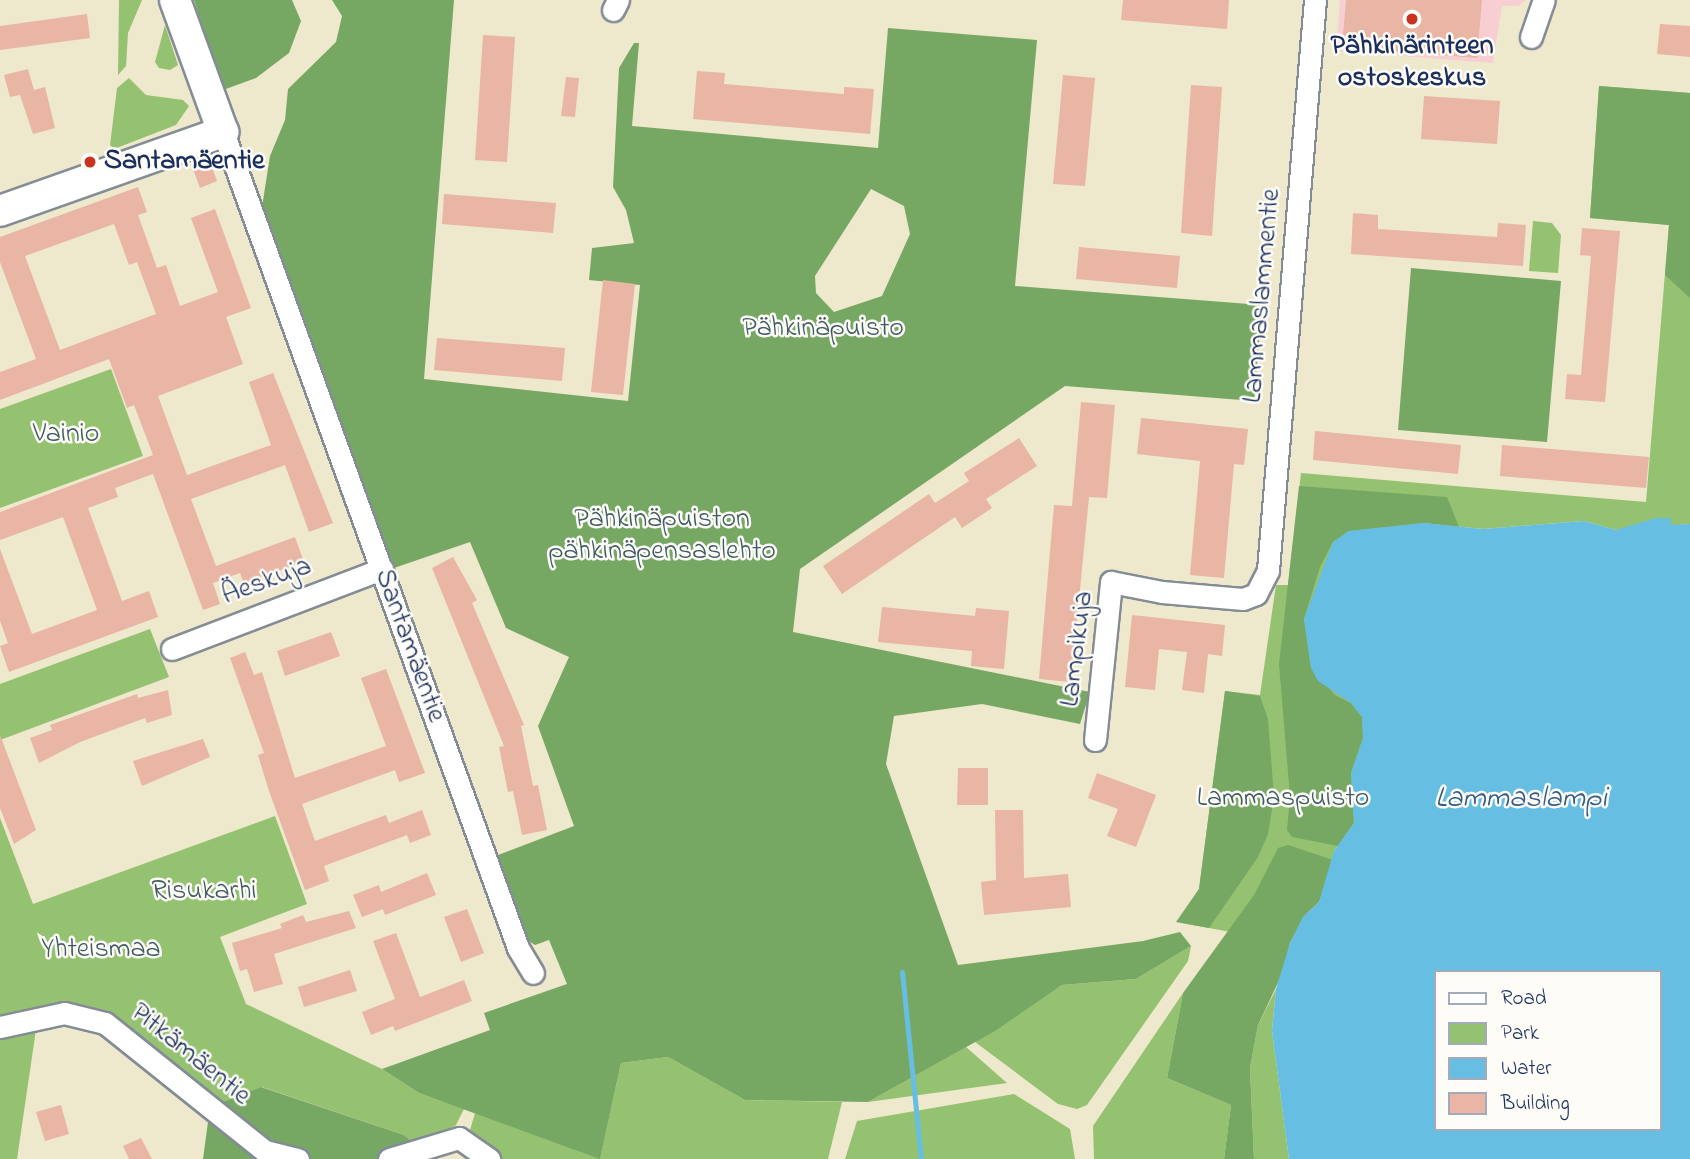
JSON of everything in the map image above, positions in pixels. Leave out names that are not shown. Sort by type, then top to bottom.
[{"type":"street","name":"Santamäentie","points":[[175,0],[518,948],[533,973]]},
{"type":"street","name":"Lammaslammentie","points":[[1256,594],[1268,570],[1315,0]]},
{"type":"street","points":[[1531,37],[1544,0]]},
{"type":"street","points":[[0,211],[223,132]]},
{"type":"street","name":"Äeskuja","points":[[172,649],[382,569]]},
{"type":"street","name":"Lampikuja","points":[[1095,740],[1111,582],[1189,595],[1243,599],[1256,594]]},
{"type":"street","name":"Pitkämäentie","points":[[0,1027],[64,1013],[106,1023],[265,1151],[298,1159]]},
{"type":"street","points":[[389,1159],[459,1138],[489,1159]]},
{"type":"shaded area","name":"Pähkinärinteen ostoskeskus","points":[[1340,0],[1526,0],[1518,6],[1502,6],[1493,63],[1336,51]]},
{"type":"green space","points":[[119,0],[142,0],[128,33],[126,66],[118,75]]},
{"type":"green space","points":[[194,0],[292,0],[301,21],[289,53],[256,78],[223,90]]},
{"type":"green space","name":"Pähkinäpuisto","points":[[332,0],[454,0],[424,379],[628,401],[640,285],[589,280],[592,248],[634,243],[626,210],[613,187],[619,68],[634,43],[639,43],[632,126],[878,148],[888,28],[1037,40],[1015,286],[1262,305],[1254,401],[1065,386],[800,569],[793,632],[1090,692],[1080,724],[982,704],[894,716],[886,764],[958,965],[1143,941],[1180,932],[1191,946],[1136,979],[1062,985],[995,1031],[868,1102],[745,1100],[668,1057],[621,1063],[600,1159],[419,1093],[382,1069],[490,1030],[484,1013],[567,984],[549,940],[535,945],[527,940],[498,855],[574,826],[538,726],[569,657],[506,628],[470,542],[394,568],[284,276],[262,207],[270,156],[285,120],[288,89],[336,42],[342,16]],"holes":[[[871,189],[904,206],[910,234],[882,296],[834,312],[816,293],[815,276]]]},
{"type":"green space","points":[[165,25],[178,65],[170,70],[159,68],[155,62]]},
{"type":"green space","points":[[129,78],[146,95],[183,100],[189,106],[176,125],[114,149],[110,145],[117,88]]},
{"type":"green space","name":"Lammaspuisto","points":[[1599,86],[1690,93],[1690,524],[1616,530],[1584,521],[1483,529],[1424,523],[1354,823],[1334,851],[1333,867],[1290,943],[1177,922],[1199,889],[1225,691],[1260,695],[1276,585],[1288,585],[1301,473],[1646,502],[1669,225],[1590,218]]},
{"type":"green space","points":[[1599,86],[1690,93],[1690,298],[1665,275],[1669,225],[1590,218]]},
{"type":"green space","points":[[1533,221],[1552,223],[1561,235],[1558,273],[1529,271]]},
{"type":"green space","points":[[1411,268],[1561,281],[1547,442],[1398,430]]},
{"type":"green space","name":"Vainio","points":[[111,369],[143,456],[0,508],[0,409]]},
{"type":"green space","points":[[1299,486],[1447,497],[1459,527],[1424,523],[1349,531],[1333,542],[1320,567],[1304,619],[1311,668],[1335,695],[1351,703],[1362,717],[1363,738],[1351,773],[1354,823],[1338,846],[1292,837],[1287,830],[1290,797],[1279,664]]},
{"type":"green space","points":[[150,629],[169,677],[0,740],[0,684]]},
{"type":"green space","points":[[1225,691],[1260,696],[1268,719],[1274,797],[1268,834],[1258,857],[1209,928],[1176,922],[1199,889]]},
{"type":"green space","name":"Yhteismaa","points":[[275,816],[307,904],[220,937],[246,1004],[382,1069],[419,1093],[464,1109],[456,1125],[417,1146],[404,1135],[262,1087],[210,1107],[105,1023],[38,1016],[17,1159],[0,1159],[0,818],[33,904]]},
{"type":"green space","points":[[1288,845],[1333,860],[1333,867],[1319,902],[1303,917],[1290,943],[1284,970],[1258,1025],[1250,1068],[1254,1159],[1224,1159],[1231,1105],[1167,1078],[1183,993],[1254,895],[1278,848]]},
{"type":"green space","points":[[1191,946],[1188,961],[1087,1105],[1077,1109],[1058,1104],[975,1042],[1062,985],[1136,979]]},
{"type":"green space","points":[[1276,989],[1272,1031],[1289,1159],[1254,1159],[1250,1068],[1258,1025]]},
{"type":"green space","points":[[1183,993],[1167,1078],[1231,1105],[1224,1159],[1094,1159],[1093,1126]]},
{"type":"green space","points":[[966,1047],[1007,1083],[868,1102]]},
{"type":"green space","points":[[668,1057],[745,1100],[842,1102],[828,1159],[502,1159],[470,1130],[475,1113],[600,1158],[621,1063]]},
{"type":"green space","points":[[261,1087],[404,1135],[433,1159],[203,1159],[210,1107]]},
{"type":"green space","points":[[1014,1094],[1070,1129],[1075,1159],[845,1159],[857,1121]]},
{"type":"water","name":"Lammaslampi","points":[[1656,518],[1671,518],[1671,525],[1690,524],[1690,1159],[1289,1159],[1272,1031],[1276,989],[1290,943],[1303,917],[1319,902],[1334,851],[1354,823],[1351,773],[1363,738],[1362,717],[1351,703],[1318,681],[1311,668],[1304,619],[1333,542],[1349,531],[1424,523],[1483,529],[1584,521],[1616,530]]},
{"type":"building","points":[[1123,0],[1229,0],[1227,29],[1121,20]]},
{"type":"building","name":"Pähkinärinteen ostoskeskus","points":[[1346,0],[1482,0],[1477,58],[1342,47]]},
{"type":"building","points":[[87,14],[90,38],[0,50],[0,26]]},
{"type":"building","points":[[1660,24],[1690,26],[1690,57],[1657,54]]},
{"type":"building","points":[[483,35],[515,37],[507,162],[475,160]]},
{"type":"building","points":[[28,69],[34,90],[45,87],[55,128],[33,134],[20,95],[10,97],[4,75]]},
{"type":"building","points":[[697,71],[725,73],[724,84],[844,94],[844,87],[874,89],[870,134],[693,119]]},
{"type":"building","points":[[1063,75],[1095,78],[1085,186],[1053,184]]},
{"type":"building","points":[[566,77],[579,78],[575,117],[561,116]]},
{"type":"building","points":[[1191,85],[1222,87],[1212,236],[1181,233]]},
{"type":"building","points":[[1424,96],[1500,101],[1497,144],[1421,139]]},
{"type":"building","points":[[209,159],[217,181],[200,188],[192,166]]},
{"type":"building","points":[[138,187],[147,212],[138,215],[157,268],[166,265],[180,306],[218,292],[191,218],[215,209],[251,308],[226,317],[243,364],[158,396],[187,475],[271,445],[249,382],[273,373],[333,523],[309,532],[285,465],[191,499],[216,566],[295,537],[304,562],[244,584],[240,573],[213,583],[220,604],[203,610],[153,474],[115,488],[118,497],[88,508],[122,601],[149,591],[158,617],[9,672],[0,646],[8,643],[0,621],[0,549],[32,634],[97,610],[63,517],[0,540],[0,512],[153,455],[134,405],[127,408],[109,359],[0,400],[0,372],[36,359],[0,262],[0,237]],"holes":[[[114,224],[129,265],[137,262],[156,314],[60,350],[25,256]]]},
{"type":"building","points":[[444,194],[556,203],[553,233],[442,224]]},
{"type":"building","points":[[1353,213],[1378,215],[1378,229],[1497,237],[1498,223],[1526,225],[1523,266],[1351,254]]},
{"type":"building","points":[[1582,228],[1620,231],[1605,402],[1565,399],[1567,374],[1581,375],[1591,256],[1580,255]]},
{"type":"building","points":[[1079,247],[1180,256],[1177,288],[1076,279]]},
{"type":"building","points":[[603,280],[635,284],[623,395],[591,392]]},
{"type":"building","points":[[437,338],[565,348],[562,381],[434,370]]},
{"type":"building","points":[[1081,402],[1115,405],[1107,498],[1089,497],[1071,682],[1039,679],[1054,505],[1072,506]]},
{"type":"building","points":[[1141,418],[1248,429],[1244,465],[1234,464],[1224,578],[1190,575],[1200,461],[1137,454]]},
{"type":"building","points":[[1315,431],[1461,445],[1458,474],[1313,460]]},
{"type":"building","points":[[1019,438],[1037,466],[986,499],[992,508],[962,528],[955,517],[842,594],[823,566],[929,494],[935,503],[969,481],[964,473]]},
{"type":"building","points":[[1502,445],[1649,457],[1646,488],[1500,476]]},
{"type":"building","points":[[453,557],[477,600],[472,603],[524,725],[521,726],[533,786],[538,785],[547,830],[522,835],[513,791],[508,792],[499,747],[504,746],[432,568]]},
{"type":"building","points":[[882,607],[975,616],[976,608],[1009,611],[1004,669],[971,666],[972,651],[878,642]]},
{"type":"building","points":[[1132,615],[1225,625],[1222,656],[1208,654],[1204,693],[1182,690],[1187,652],[1159,649],[1155,690],[1125,687]]},
{"type":"building","points":[[331,632],[340,656],[285,676],[277,651]]},
{"type":"building","points":[[245,652],[254,675],[262,672],[295,778],[386,746],[361,678],[386,669],[425,773],[399,782],[395,770],[302,804],[315,841],[386,815],[389,823],[422,810],[431,835],[410,843],[407,835],[324,866],[329,881],[305,890],[269,791],[258,755],[264,753],[230,658]]},
{"type":"building","points":[[168,690],[172,715],[147,723],[145,718],[80,742],[39,763],[30,738],[52,730],[50,725],[137,694],[138,698]]},
{"type":"building","points":[[0,735],[36,830],[14,844],[0,808]]},
{"type":"building","points":[[203,739],[210,757],[142,786],[133,761]]},
{"type":"building","points":[[958,768],[988,768],[988,805],[957,805]]},
{"type":"building","points":[[1097,773],[1156,795],[1136,847],[1107,836],[1118,809],[1088,798]]},
{"type":"building","points":[[995,810],[1023,810],[1024,878],[1068,874],[1071,907],[984,915],[981,882],[996,880]]},
{"type":"building","points":[[427,873],[436,895],[385,915],[383,909],[362,917],[353,895],[379,885],[381,892]]},
{"type":"building","points":[[467,909],[484,953],[461,962],[444,917]]},
{"type":"building","points":[[349,911],[356,928],[274,954],[283,984],[254,992],[247,969],[240,971],[232,943],[282,928],[280,924],[303,915],[306,922]]},
{"type":"building","points":[[396,933],[420,997],[464,980],[472,1001],[395,1031],[393,1026],[371,1035],[362,1012],[395,999],[373,941]]},
{"type":"building","points":[[350,970],[357,991],[304,1007],[298,987]]},
{"type":"building","points":[[61,1105],[69,1134],[45,1141],[36,1112]]},
{"type":"building","points":[[141,1138],[152,1159],[129,1159],[123,1146]]},
{"type":"waterway","points":[[902,972],[921,1159]]},
{"type":"place","name":"Pähkinärinteen ostoskeskus","points":[[1412,19]]},
{"type":"place","name":"Santamäentie","points":[[90,162]]},
{"type":"park label","name":"Pähkinäpuiston pähkinäpensaslehto","points":[[662,536]]},
{"type":"park label","name":"Risukarhi","points":[[204,892]]}]
